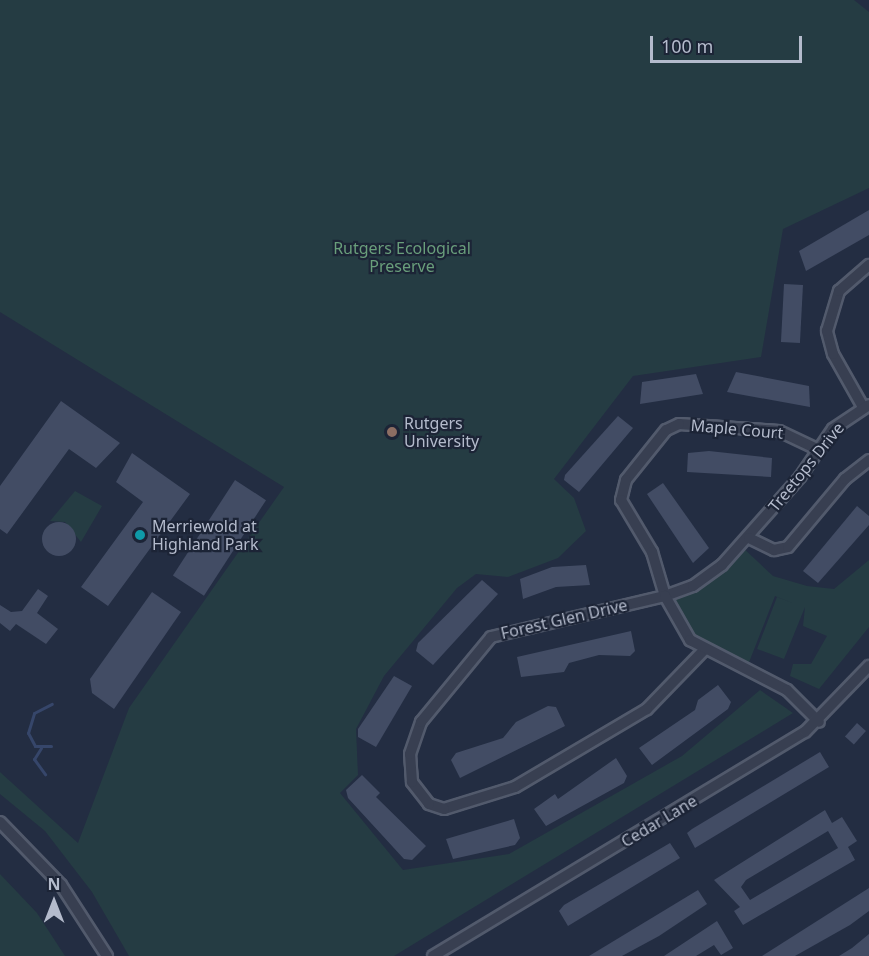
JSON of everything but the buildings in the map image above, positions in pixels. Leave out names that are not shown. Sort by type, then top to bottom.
[{"type":"street","points":[[866,406],[833,354],[827,332],[839,291],[869,265]]},
{"type":"street","name":"Treetops Drive","points":[[664,596],[709,576],[749,537],[817,449],[866,406]]},
{"type":"street","name":"Maple Court","points":[[664,596],[652,552],[621,500],[626,480],[666,430],[679,424],[779,431],[817,449]]},
{"type":"street","points":[[749,537],[774,550],[788,547],[845,479],[869,460]]},
{"type":"street","points":[[664,596],[681,628],[704,650],[787,690],[819,722]]},
{"type":"street","name":"Forest Glen Drive","points":[[664,596],[491,637],[421,722],[409,764],[416,791],[429,804],[452,809],[530,780],[647,710],[704,650]]},
{"type":"street","name":"Cedar Lane","points":[[433,956],[819,722],[869,666]]},
{"type":"street","points":[[0,822],[62,885],[106,956]]},
{"type":"green space","name":"Rutgers Ecological Preserve","points":[[0,0],[854,0],[869,12],[869,188],[783,229],[761,357],[633,376],[554,479],[574,498],[586,531],[558,558],[508,577],[476,574],[457,588],[384,676],[356,729],[358,775],[340,793],[403,870],[509,854],[682,756],[760,690],[793,713],[394,956],[129,956],[92,892],[45,831],[0,794],[0,772],[78,843],[129,708],[284,487],[0,312]]},
{"type":"green space","points":[[75,491],[102,506],[81,542],[65,522],[50,521]]},
{"type":"green space","points":[[741,546],[773,576],[807,586],[834,589],[869,560],[869,627],[819,689],[790,676],[793,664],[811,664],[827,636],[803,626],[805,607],[784,659],[757,649],[777,597],[795,604],[775,596],[746,670],[690,640],[665,596],[681,592]]},
{"type":"green space","points":[[0,874],[37,913],[65,956],[0,956]]},
{"type":"waterway","points":[[51,746],[35,746],[28,733],[34,713],[52,704]]},
{"type":"waterway","points":[[41,748],[34,759],[45,774]]},
{"type":"place","name":"Rutgers University","points":[[392,432]]},
{"type":"place","name":"Merriewold at Highland Park","points":[[140,535]]}]
